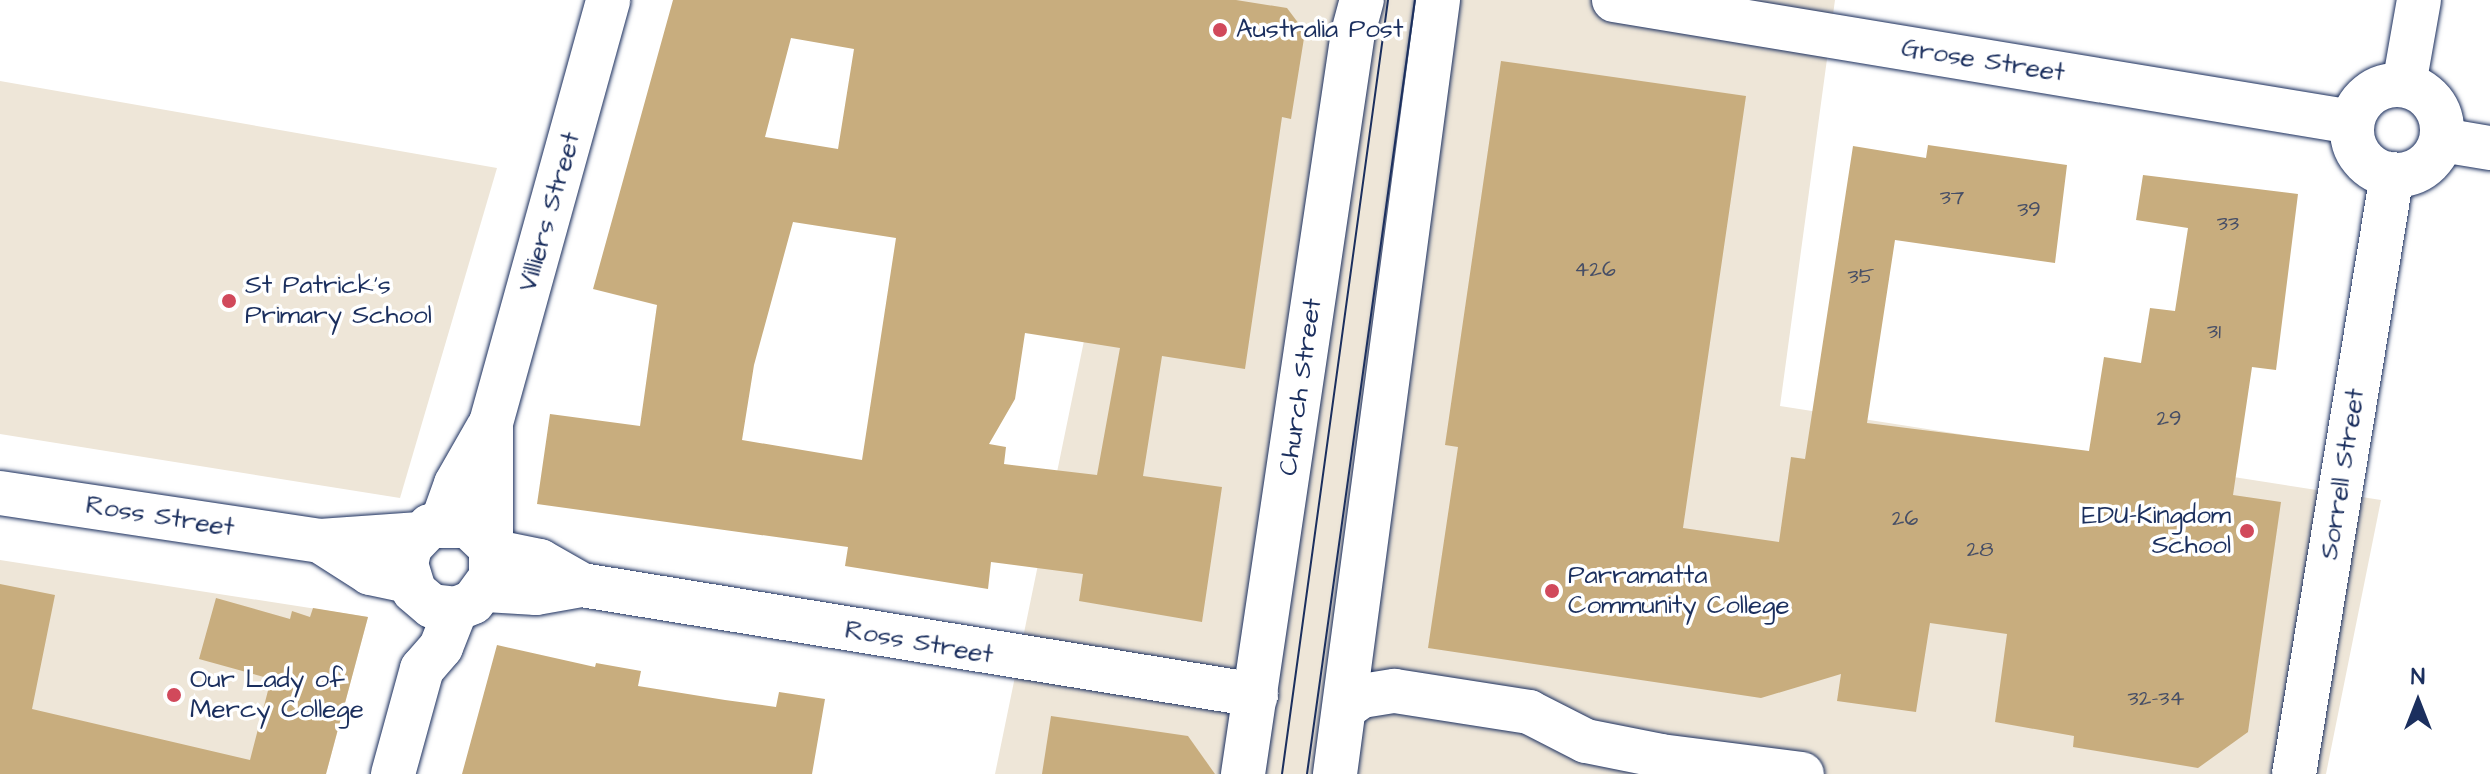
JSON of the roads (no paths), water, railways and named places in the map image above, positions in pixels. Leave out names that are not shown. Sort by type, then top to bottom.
[{"type":"street","name":"Villiers Street","points":[[491,423],[608,0]]},
{"type":"street","name":"Church Street","points":[[1243,774],[1353,33],[1362,0]]},
{"type":"street","points":[[1335,774],[1438,0]]},
{"type":"street","name":"Grose Street","points":[[1614,0],[2352,122]]},
{"type":"street","points":[[2404,85],[2419,0]]},
{"type":"street","points":[[2404,85],[2421,91],[2434,104],[2442,140],[2420,169],[2392,174],[2369,165],[2358,153],[2352,122],[2373,91],[2404,85]]},
{"type":"street","points":[[2442,140],[2490,148]]},
{"type":"street","name":"Sorrell Street","points":[[2294,774],[2392,174]]},
{"type":"street","points":[[459,579],[406,564],[431,528],[491,423]]},
{"type":"street","points":[[393,774],[422,669],[416,649],[459,579],[491,423]]},
{"type":"street","name":"Ross Street","points":[[0,493],[320,541]]},
{"type":"street","points":[[320,541],[468,526],[459,579]]},
{"type":"street","points":[[320,541],[370,573],[459,579]]},
{"type":"street","name":"Ross Street","points":[[459,579],[540,561],[582,585],[1256,695]]},
{"type":"street","points":[[1346,707],[1362,696],[1395,691],[1529,712],[1586,741],[1802,774]]},
{"type":"tram line","points":[[1282,774],[1388,0]]},
{"type":"tram line","points":[[1307,774],[1415,0]]},
{"type":"place","name":"Australia Post","points":[[1220,30]]},
{"type":"place","name":"St Patrick's Primary School","points":[[229,301]]},
{"type":"place","name":"EDU-Kingdom School","points":[[2247,531]]},
{"type":"place","name":"Parramatta Community College","points":[[1552,591]]},
{"type":"place","name":"Our Lady of Mercy College","points":[[174,695]]}]
